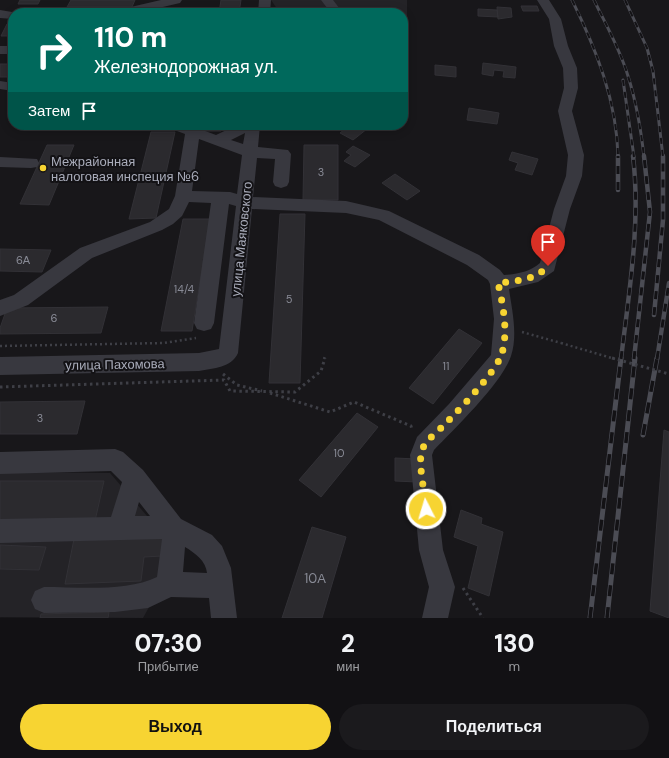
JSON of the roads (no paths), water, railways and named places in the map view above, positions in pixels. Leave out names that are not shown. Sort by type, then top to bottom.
[{"type":"street","points":[[143,8],[176,0]]},
{"type":"street","points":[[327,0],[333,8]]},
{"type":"street","points":[[499,288],[543,272],[548,266],[562,209],[574,176],[576,154],[565,111],[571,88],[570,68],[561,46],[554,19],[543,0]]},
{"type":"street","points":[[188,130],[215,141],[250,152],[283,154],[281,182]]},
{"type":"street","points":[[215,141],[238,130]]},
{"type":"street","name":"улица Маяковского","points":[[228,354],[252,130]]},
{"type":"street","points":[[0,308],[21,300],[86,253],[168,220],[176,212],[183,196],[193,132]]},
{"type":"street","points":[[0,162],[31,163]]},
{"type":"street","points":[[183,196],[220,198],[244,203],[346,207],[383,215],[486,268],[499,288],[504,319],[503,347],[501,356],[496,366],[457,411],[425,444],[421,454],[431,550],[442,587],[435,618]]},
{"type":"street","points":[[203,330],[220,198]]},
{"type":"street","name":"улица Пахомова","points":[[0,366],[204,361],[221,358],[228,354]]},
{"type":"street","points":[[0,463],[115,460],[135,478],[173,527],[203,544],[213,555],[219,568],[224,618]]},
{"type":"street","points":[[119,529],[135,478]]},
{"type":"street","points":[[0,531],[173,527]]},
{"type":"street","points":[[169,584],[174,540],[173,527]]},
{"type":"street","points":[[44,600],[122,598],[148,595],[169,584],[221,586]]},
{"type":"railway","points":[[572,0],[589,37],[604,76],[614,116],[618,157]]},
{"type":"railway","points":[[594,0],[625,66],[638,116],[644,157]]},
{"type":"railway","points":[[625,0],[647,48],[653,71],[663,157]]},
{"type":"railway","points":[[623,80],[634,157]]},
{"type":"railway","points":[[621,359],[635,232],[636,207],[633,156]]},
{"type":"railway","points":[[634,359],[650,212],[644,156]]},
{"type":"railway","points":[[618,157],[618,190]]},
{"type":"railway","points":[[654,315],[663,220],[663,157]]},
{"type":"railway","points":[[657,359],[669,283]]},
{"type":"railway","points":[[590,618],[621,358]]},
{"type":"railway","points":[[607,618],[635,358]]},
{"type":"railway","points":[[643,435],[657,358]]},
{"type":"place","name":"Межрайонная налоговая инспеция №6","points":[[43,168]]}]
